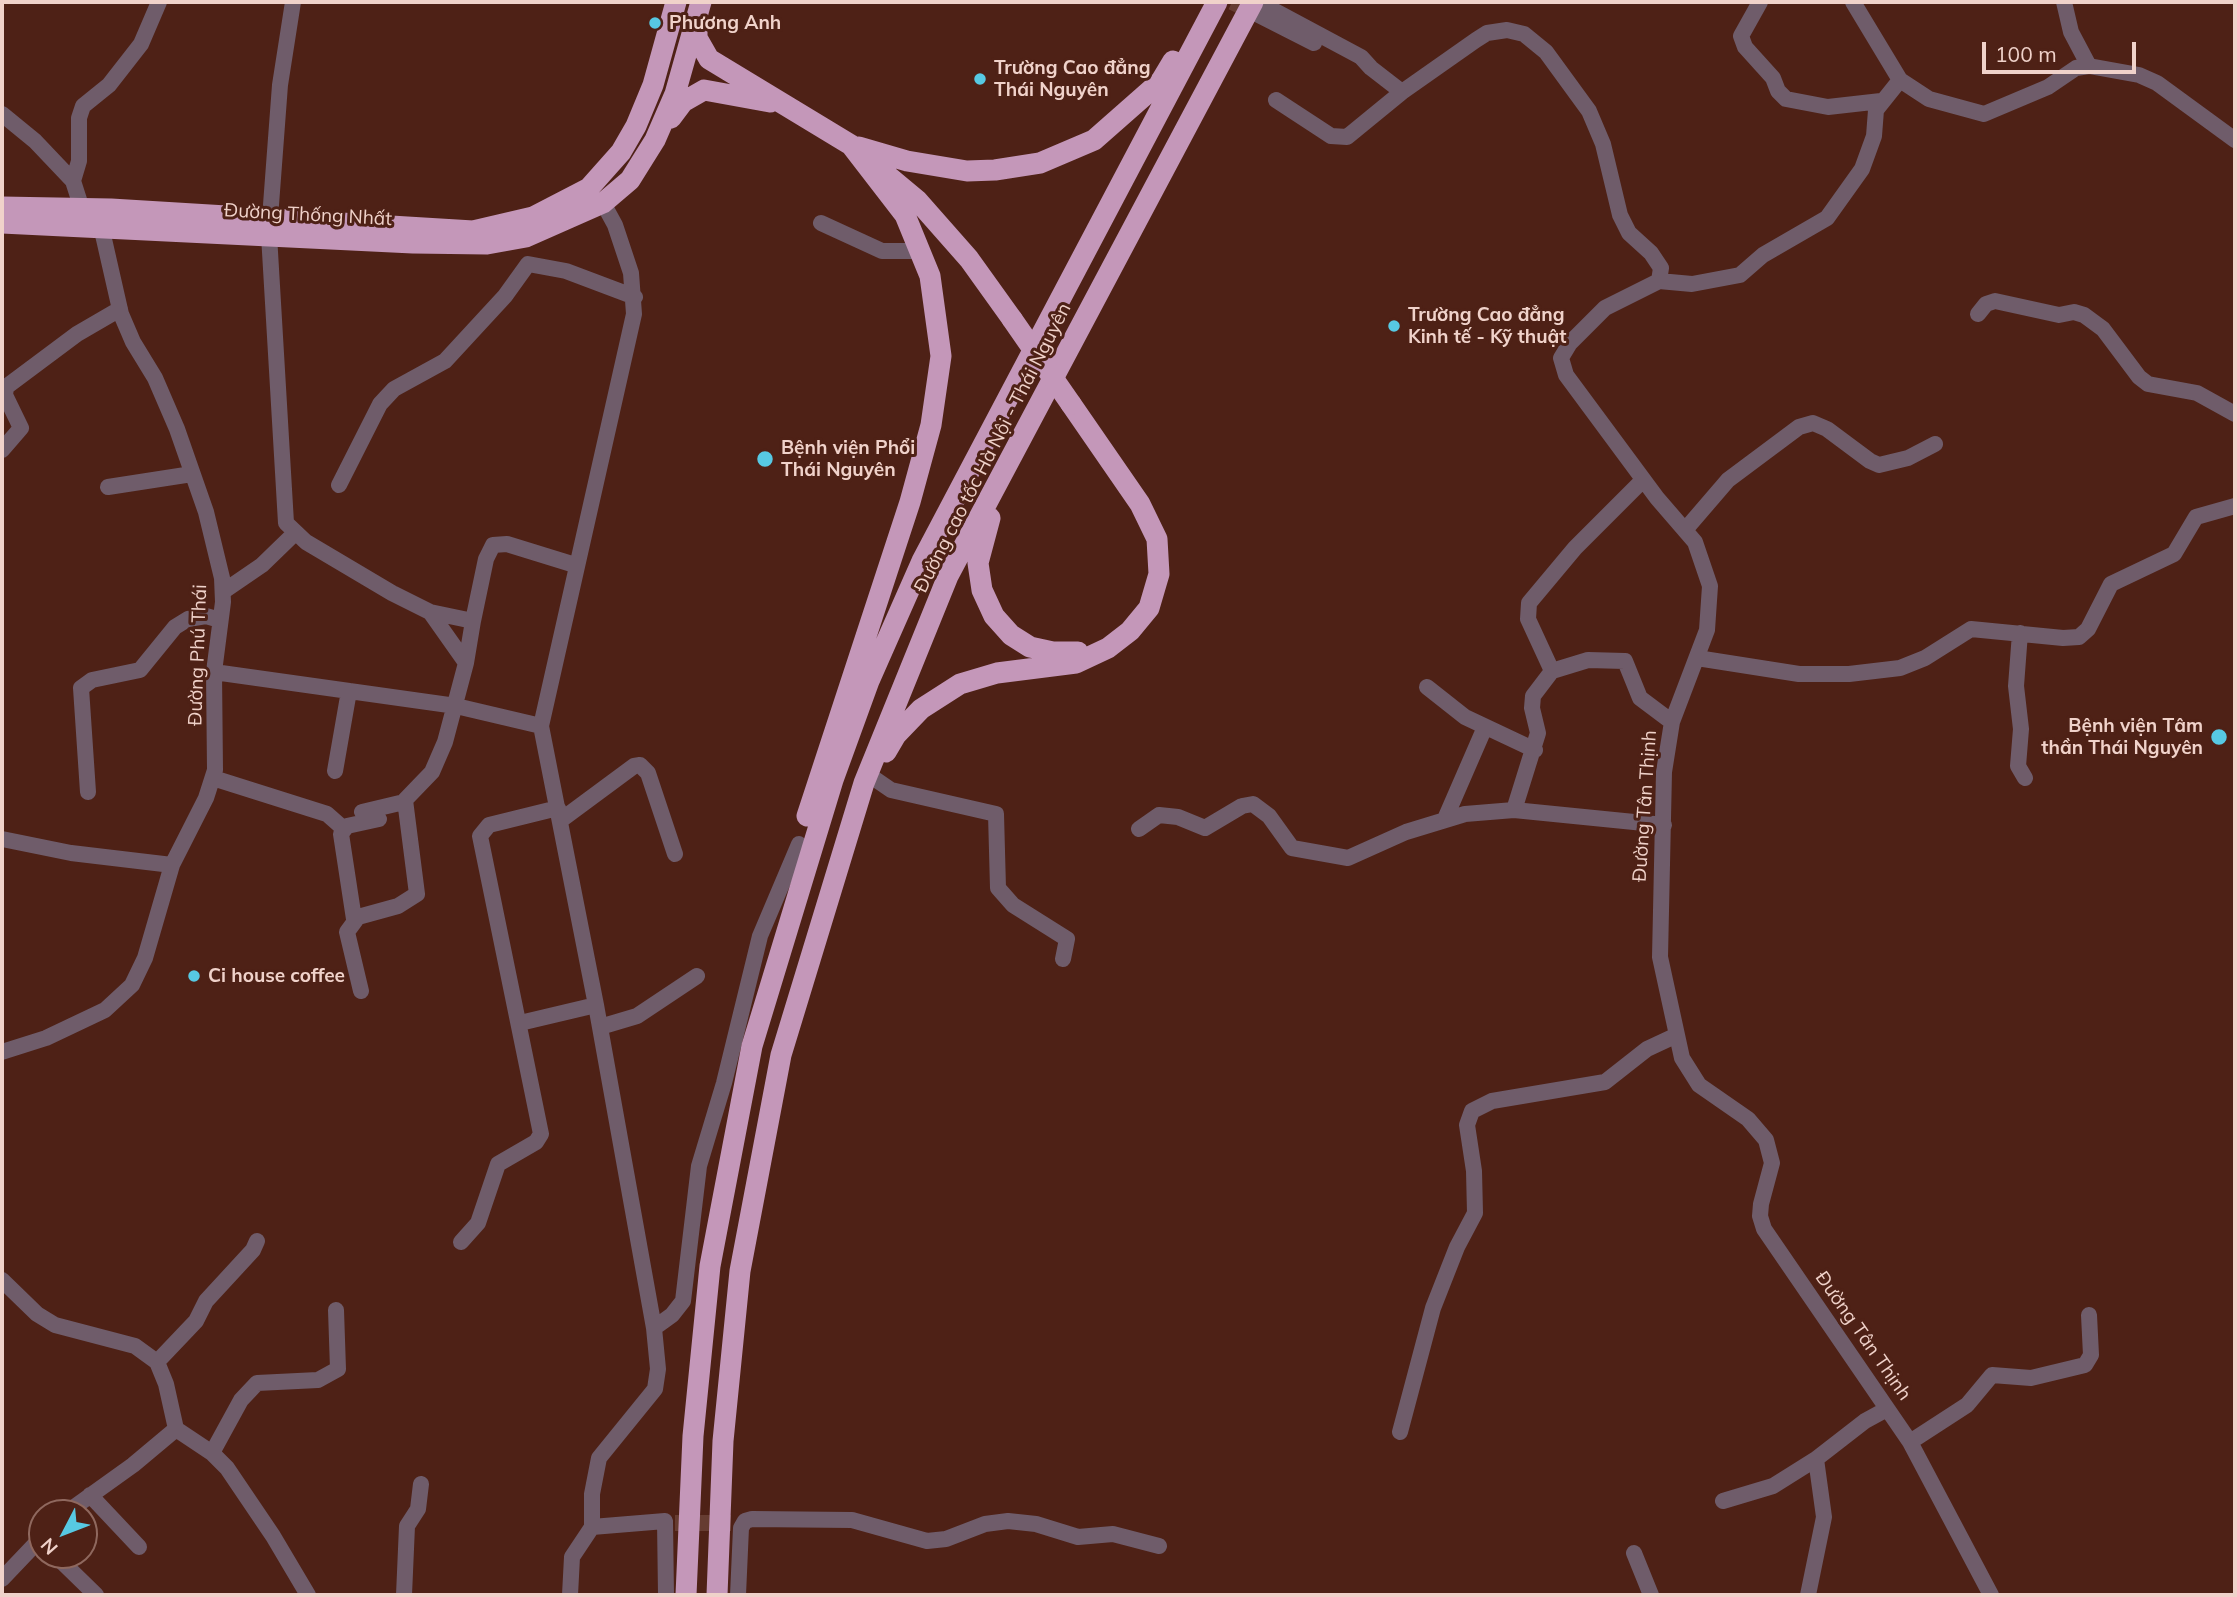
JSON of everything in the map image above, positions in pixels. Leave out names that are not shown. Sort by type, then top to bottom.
[{"type":"highway","points":[[850,145],[918,164],[967,171],[1027,166],[1078,149],[1115,123],[1161,81],[1207,2]]},
{"type":"highway","name":"Đường cao tốc Hà Nội - Thái Nguyên","points":[[686,1595],[693,1436],[710,1266],[752,1046],[833,780],[869,681],[922,561],[1217,2]]},
{"type":"highway","points":[[676,4],[674,47],[684,67]]},
{"type":"highway","points":[[596,196],[643,110],[660,64],[676,4]]},
{"type":"highway","name":"Đường cao tốc Hà Nội - Thái Nguyên","points":[[717,1595],[723,1441],[740,1271],[781,1055],[821,916],[864,783],[948,576],[1142,211],[1256,6]]},
{"type":"highway","points":[[699,8],[697,38],[702,50],[730,82]]},
{"type":"highway","points":[[655,140],[684,67],[699,8]]},
{"type":"highway","points":[[643,110],[671,76],[684,67],[702,64],[730,82],[783,105],[850,145],[916,200],[969,258],[1012,318],[1140,504],[1157,539],[1158,574],[1149,608],[1130,631],[1108,648],[1076,663],[997,673],[960,684],[920,709],[896,735],[875,779],[845,867],[821,916]]},
{"type":"highway","points":[[596,196],[630,180],[673,114],[693,95],[730,82]]},
{"type":"highway","points":[[752,1046],[799,844],[820,769],[910,502],[931,425],[941,356],[930,276],[905,215],[850,145]]},
{"type":"highway","name":"Đường Thống Nhất","points":[[2,207],[269,227],[473,231],[533,217],[596,196]]},
{"type":"highway","points":[[1108,648],[1074,653],[1053,652],[1030,647],[1011,635],[994,616],[982,590],[978,563],[983,535],[995,507],[1083,341],[1142,211]]},
{"type":"highway","name":"Đường Thống Nhất","points":[[2,223],[94,215]]},
{"type":"street","points":[[2,114],[35,141],[73,181],[79,161],[79,118],[83,106],[109,85],[141,44],[159,2]]},
{"type":"street","points":[[293,2],[280,85],[269,227],[286,523],[295,533],[392,593],[430,612],[473,621]]},
{"type":"street","points":[[1760,2],[1741,36],[1745,47],[1773,78],[1778,91],[1786,99],[1829,107],[1881,101]]},
{"type":"street","points":[[1853,2],[1900,80],[1929,99],[1984,114],[2048,87],[2076,68],[2089,66],[2139,75],[2157,83],[2235,140]]},
{"type":"street","points":[[2064,2],[2071,32],[2089,66]]},
{"type":"street","points":[[1256,6],[1285,14],[1362,57],[1371,68],[1402,92]]},
{"type":"street","points":[[1276,100],[1331,136],[1347,137],[1402,92],[1487,33],[1507,30],[1524,34],[1546,52],[1589,111],[1603,144],[1620,215],[1629,233],[1651,253],[1661,268],[1660,281],[1692,284],[1740,275],[1763,255],[1826,218],[1862,169],[1874,136],[1876,110],[1900,80]]},
{"type":"street","name":"Đường Phú Thái","points":[[2,1052],[83,1021],[125,994],[145,958],[172,865],[213,778],[216,754],[214,673],[223,591],[206,512],[156,379],[133,342],[120,309],[94,215],[73,181]]},
{"type":"street","points":[[570,1595],[572,1557],[592,1527],[594,1478],[602,1451],[656,1386],[658,1354],[596,1005],[541,726],[575,565],[631,333],[635,297],[619,237],[596,196]]},
{"type":"street","points":[[821,223],[882,251],[920,251]]},
{"type":"street","points":[[339,485],[380,404],[394,389],[445,361],[505,296],[528,264],[566,271],[635,297]]},
{"type":"street","name":"Đường Tân Thịnh","points":[[1660,281],[1605,308],[1570,343],[1561,358],[1566,375],[1643,480],[1695,542],[1710,586],[1707,630],[1672,722],[1664,772],[1660,957],[1676,1035],[1687,1070],[1699,1085],[1748,1119],[1766,1140],[1772,1163],[1760,1216],[1764,1229],[1910,1442],[1991,1595]]},
{"type":"street","points":[[1978,314],[1986,304],[1995,301],[2059,315],[2074,312],[2084,315],[2103,329],[2139,377],[2158,387],[2197,393],[2235,414]]},
{"type":"street","points":[[2,450],[21,428],[3,391],[62,344],[120,309]]},
{"type":"street","points":[[1685,530],[1728,480],[1799,426],[1813,423],[1827,429],[1879,465],[1908,458],[1935,444]]},
{"type":"street","points":[[108,487],[192,474]]},
{"type":"street","points":[[1552,671],[1528,619],[1529,603],[1575,548],[1643,480]]},
{"type":"street","points":[[1697,658],[1799,674],[1878,672],[1925,658],[1971,629],[2063,638],[2080,636],[2088,629],[2112,584],[2175,554],[2196,517],[2235,506]]},
{"type":"street","points":[[223,591],[262,565],[295,533]]},
{"type":"street","points":[[362,812],[404,802],[434,769],[456,706],[486,559],[493,545],[507,544],[575,565]]},
{"type":"street","points":[[430,612],[466,663]]},
{"type":"street","points":[[88,792],[82,688],[92,680],[140,670],[175,627],[188,619],[206,616],[220,620]]},
{"type":"street","points":[[2020,633],[2016,686],[2021,729],[2018,766],[2025,778]]},
{"type":"street","points":[[1514,810],[1535,750],[1538,733],[1532,708],[1533,695],[1552,671],[1588,660],[1625,661],[1640,698],[1672,722]]},
{"type":"street","points":[[214,673],[456,706],[541,726]]},
{"type":"street","points":[[1427,687],[1457,712],[1535,750]]},
{"type":"street","points":[[335,771],[349,691]]},
{"type":"street","points":[[1445,819],[1485,727]]},
{"type":"street","points":[[461,1242],[478,1223],[498,1164],[541,1136],[480,836],[489,825],[559,814],[634,766],[640,765],[648,773],[675,854]]},
{"type":"street","points":[[213,778],[327,814],[344,829]]},
{"type":"street","points":[[875,779],[891,790],[996,814],[1000,891],[1013,905],[1067,939],[1063,959]]},
{"type":"street","points":[[354,919],[403,904],[418,894],[404,802]]},
{"type":"street","points":[[1139,829],[1159,815],[1178,817],[1205,828],[1242,806],[1253,804],[1269,816],[1292,848],[1348,858],[1406,832],[1445,819],[1514,810],[1664,825]]},
{"type":"street","points":[[344,829],[379,819]]},
{"type":"street","points":[[344,829],[340,840],[354,919],[347,934],[361,991]]},
{"type":"street","points":[[2,839],[71,853],[172,865]]},
{"type":"street","points":[[654,1328],[673,1315],[683,1301],[695,1180],[724,1083],[760,936],[799,844]]},
{"type":"street","points":[[600,1027],[637,1016],[697,976]]},
{"type":"street","points":[[520,1023],[596,1005]]},
{"type":"street","points":[[1400,1432],[1433,1308],[1457,1247],[1475,1213],[1475,1171],[1467,1125],[1472,1111],[1492,1101],[1605,1082],[1647,1049],[1676,1035]]},
{"type":"street","points":[[157,1362],[196,1321],[206,1301],[253,1250],[257,1241]]},
{"type":"street","points":[[2,1280],[37,1314],[55,1325],[135,1346],[157,1362],[166,1384],[176,1429],[212,1453],[243,1488],[307,1595]]},
{"type":"street","points":[[212,1453],[241,1400],[253,1386],[261,1382],[318,1380],[338,1369],[335,1310]]},
{"type":"street","points":[[1910,1442],[1967,1405],[1992,1376],[2031,1378],[2085,1365],[2091,1354],[2089,1315]]},
{"type":"street","points":[[1723,1501],[1773,1486],[1816,1459],[1865,1421],[1887,1409]]},
{"type":"street","points":[[85,1499],[176,1429]]},
{"type":"street","points":[[1808,1595],[1824,1517],[1816,1459]]},
{"type":"street","points":[[404,1595],[407,1526],[418,1509],[421,1483]]},
{"type":"street","points":[[90,1495],[139,1547]]},
{"type":"street","points":[[738,1595],[737,1524],[752,1519],[852,1520],[927,1541],[946,1539],[985,1524],[1008,1521],[1036,1524],[1072,1536],[1113,1534],[1159,1546]]},
{"type":"street","points":[[592,1527],[661,1520],[671,1523],[666,1595]]},
{"type":"street","points":[[2,1578],[28,1552]]},
{"type":"street","points":[[1634,1553],[1651,1595]]},
{"type":"street","points":[[69,1569],[96,1595]]},
{"type":"tunnel","points":[[1232,2],[1255,13]]},
{"type":"tunnel","points":[[675,1523],[731,1523]]},
{"type":"place","name":"Phương Anh","points":[[655,23]]},
{"type":"place","name":"Trường Cao đẳng Thái Nguyên","points":[[980,79]]},
{"type":"place","name":"Trường Cao đẳng Kinh tế - Kỹ thuật","points":[[1394,326]]},
{"type":"place","name":"Bệnh viện Phổi Thái Nguyên","points":[[765,459]]},
{"type":"place","name":"Bệnh viện Tâm thần Thái Nguyên","points":[[2219,737]]},
{"type":"place","name":"Ci house coffee","points":[[194,976]]}]
